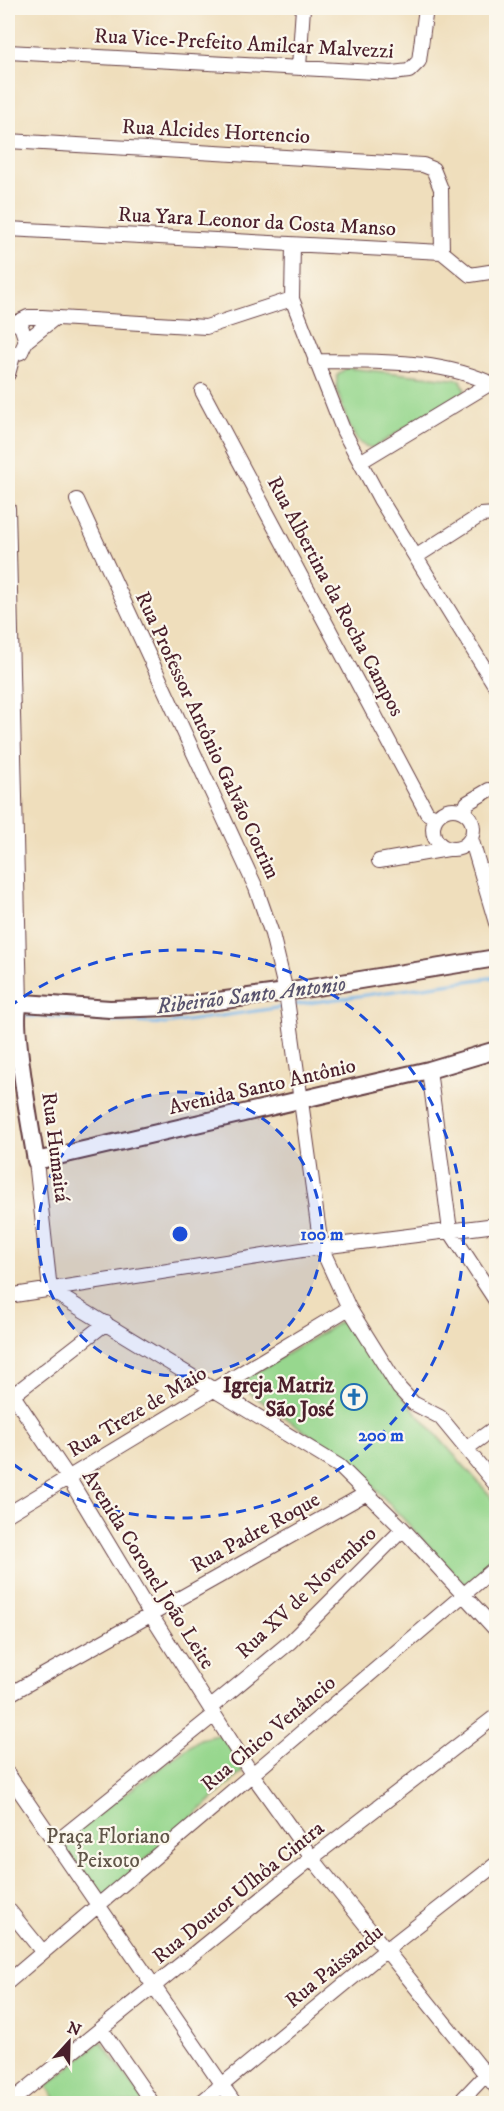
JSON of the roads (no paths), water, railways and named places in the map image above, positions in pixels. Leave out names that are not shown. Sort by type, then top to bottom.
[{"type":"main road","points":[[14,1016],[110,1009],[287,1003],[496,958]]},
{"type":"main road","name":"Rua Humaitá","points":[[14,1016],[36,1161]]},
{"type":"main road","name":"Avenida Santo Antônio","points":[[36,1161],[429,1070],[496,1050]]},
{"type":"street","points":[[299,68],[303,8]]},
{"type":"street","name":"Rua Vice-Prefeito Amilcar Malvezzi","points":[[8,51],[392,73],[409,71],[419,61],[423,49],[426,8]]},
{"type":"street","name":"Rua Alcides Hortencio","points":[[8,141],[423,165],[434,170],[440,183],[442,252]]},
{"type":"street","name":"Rua Yara Leonor da Costa Manso","points":[[8,229],[442,252]]},
{"type":"street","points":[[293,245],[292,299],[344,432],[496,687]]},
{"type":"street","points":[[442,252],[470,275],[496,271]]},
{"type":"street","points":[[11,319],[34,316],[206,327],[292,299]]},
{"type":"street","points":[[8,374],[10,356],[23,349],[26,341],[55,318]]},
{"type":"street","points":[[11,319],[23,329],[26,341]]},
{"type":"street","points":[[315,361],[394,362],[447,370],[494,384]]},
{"type":"street","points":[[360,462],[494,384]]},
{"type":"street","name":"Rua Albertina da Rocha Campos","points":[[202,391],[427,813],[436,818]]},
{"type":"street","name":"Rua Professor Antônio Galvão Cotrim","points":[[77,500],[256,888],[272,934],[287,1003],[321,1247],[349,1308],[399,1388],[413,1403],[440,1418],[496,1485]]},
{"type":"street","points":[[8,507],[14,1016]]},
{"type":"street","points":[[417,556],[481,515],[496,514]]},
{"type":"street","points":[[465,813],[467,803],[489,790]]},
{"type":"street","points":[[448,849],[436,842],[433,836],[436,818],[446,810],[465,813],[473,824],[471,838],[496,923]]},
{"type":"street","points":[[379,861],[462,848],[471,838]]},
{"type":"street","points":[[8,949],[14,1016]]},
{"type":"street","points":[[429,1070],[450,1231],[496,1301]]},
{"type":"street","name":"Rua Humaitá","points":[[36,1161],[50,1290]]},
{"type":"street","points":[[8,1296],[321,1247],[496,1225]]},
{"type":"street","points":[[50,1290],[339,1466],[403,1529],[496,1630]]},
{"type":"street","name":"Rua Treze de Maio","points":[[8,1514],[349,1308]]},
{"type":"street","points":[[9,1394],[106,1323]]},
{"type":"street","name":"Avenida Coronel João Leite","points":[[9,1394],[68,1477],[151,1615],[252,1774],[312,1858],[386,1950],[491,2069],[496,2087]]},
{"type":"street","points":[[467,1448],[496,1427]]},
{"type":"street","name":"Rua Padre Roque","points":[[8,1695],[367,1493]]},
{"type":"street","name":"Rua XV de Novembro","points":[[212,1711],[290,1642],[403,1529]]},
{"type":"street","name":"Rua Chico Venâncio","points":[[8,1982],[496,1567]]},
{"type":"street","points":[[55,1843],[212,1711]]},
{"type":"street","name":"Rua Doutor Ulhôa Cintra","points":[[8,2103],[102,2030],[312,1858],[496,1716]]},
{"type":"street","points":[[8,1774],[235,2103]]},
{"type":"street","name":"Rua Paissandu","points":[[200,2103],[386,1950],[496,1864]]},
{"type":"street","points":[[8,1909],[42,1951]]},
{"type":"street","points":[[102,2030],[153,2103]]},
{"type":"street","points":[[458,2103],[491,2069]]},
{"type":"waterway","name":"Ribeirão Santo Antonio","points":[[293,1005],[496,977]]},
{"type":"waterway","name":"Ribeirão Santo Antonio","points":[[24,1016],[166,1024],[283,1007]]},
{"type":"place","name":"Igreja Matriz São José","points":[[354,1397]]},
{"type":"park label","name":"Praça Floriano Peixoto","points":[[108,1848]]}]
